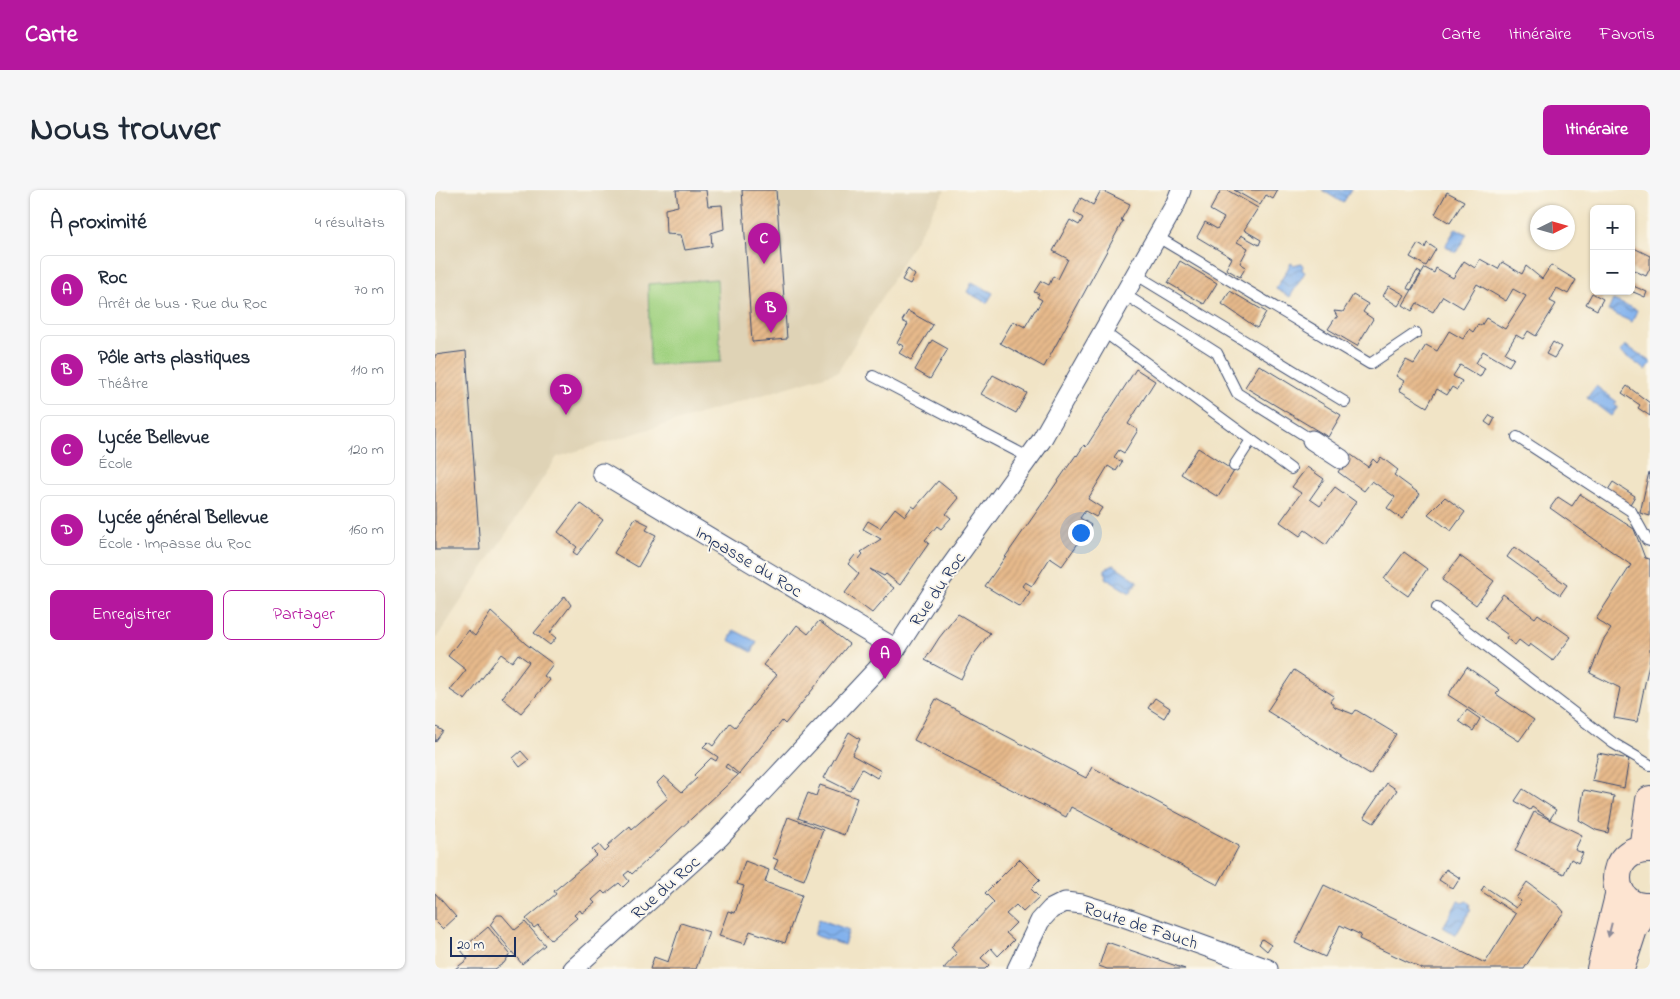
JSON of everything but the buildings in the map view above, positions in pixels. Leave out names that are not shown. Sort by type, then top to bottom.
[{"type":"main road","points":[[1620,969],[1633,929],[1648,907],[1631,904],[1620,892],[1617,883],[1617,873],[1620,864],[1626,857],[1634,852],[1647,849],[1650,800]]},
{"type":"main road","points":[[1601,969],[1620,892]]},
{"type":"street","name":"Rue du Roc","points":[[573,969],[719,838],[896,649],[940,581],[1041,442],[1175,205],[1181,190]]},
{"type":"street","points":[[1312,440],[1341,459]]},
{"type":"street","name":"Impasse du Roc","points":[[602,473],[896,649]]},
{"type":"street","name":"Route de Fauch","points":[[1017,969],[1040,921],[1051,909],[1065,902],[1082,904],[1124,917],[1268,969]]},
{"type":"lane","points":[[1156,236],[1370,364],[1416,333]]},
{"type":"lane","points":[[1135,274],[1345,402]]},
{"type":"lane","points":[[1124,294],[1217,352],[1237,393],[1312,440]]},
{"type":"lane","points":[[1103,332],[1291,468]]},
{"type":"lane","points":[[873,376],[1030,458]]},
{"type":"lane","points":[[1517,437],[1631,511],[1647,540],[1650,541]]},
{"type":"lane","points":[[1235,466],[1251,440]]},
{"type":"lane","points":[[1437,608],[1613,743],[1650,765]]},
{"type":"shaded area","points":[[435,190],[945,190],[838,372],[557,457],[435,640]]},
{"type":"green space","points":[[717,279],[721,362],[650,365],[648,284]]},
{"type":"water","points":[[1322,190],[1351,190],[1343,203]]},
{"type":"water","points":[[1456,228],[1467,234],[1456,253],[1445,246]]},
{"type":"water","points":[[1291,263],[1294,265],[1301,263],[1303,266],[1302,270],[1305,272],[1290,297],[1276,289]]},
{"type":"water","points":[[972,282],[993,293],[987,303],[967,292]]},
{"type":"water","points":[[1613,300],[1637,310],[1632,322],[1608,311]]},
{"type":"water","points":[[1625,345],[1650,361],[1646,370],[1620,352]]},
{"type":"water","points":[[1596,386],[1617,402],[1614,405],[1618,407],[1611,416],[1587,398]]},
{"type":"water","points":[[1114,565],[1138,581],[1130,593],[1105,578],[1107,575],[1105,569]]},
{"type":"water","points":[[734,630],[757,642],[752,652],[729,640]]},
{"type":"water","points":[[1458,901],[1462,903],[1467,901],[1471,909],[1456,935],[1443,927]]},
{"type":"water","points":[[819,919],[849,930],[844,945],[814,935]]},
{"type":"place","name":"Lycée Bellevue","points":[[764,264]]},
{"type":"place","name":"Pôle arts plastiques","points":[[771,333]]},
{"type":"place","name":"Lycée général Bellevue","points":[[566,415]]},
{"type":"place","name":"Roc","points":[[885,679]]}]
